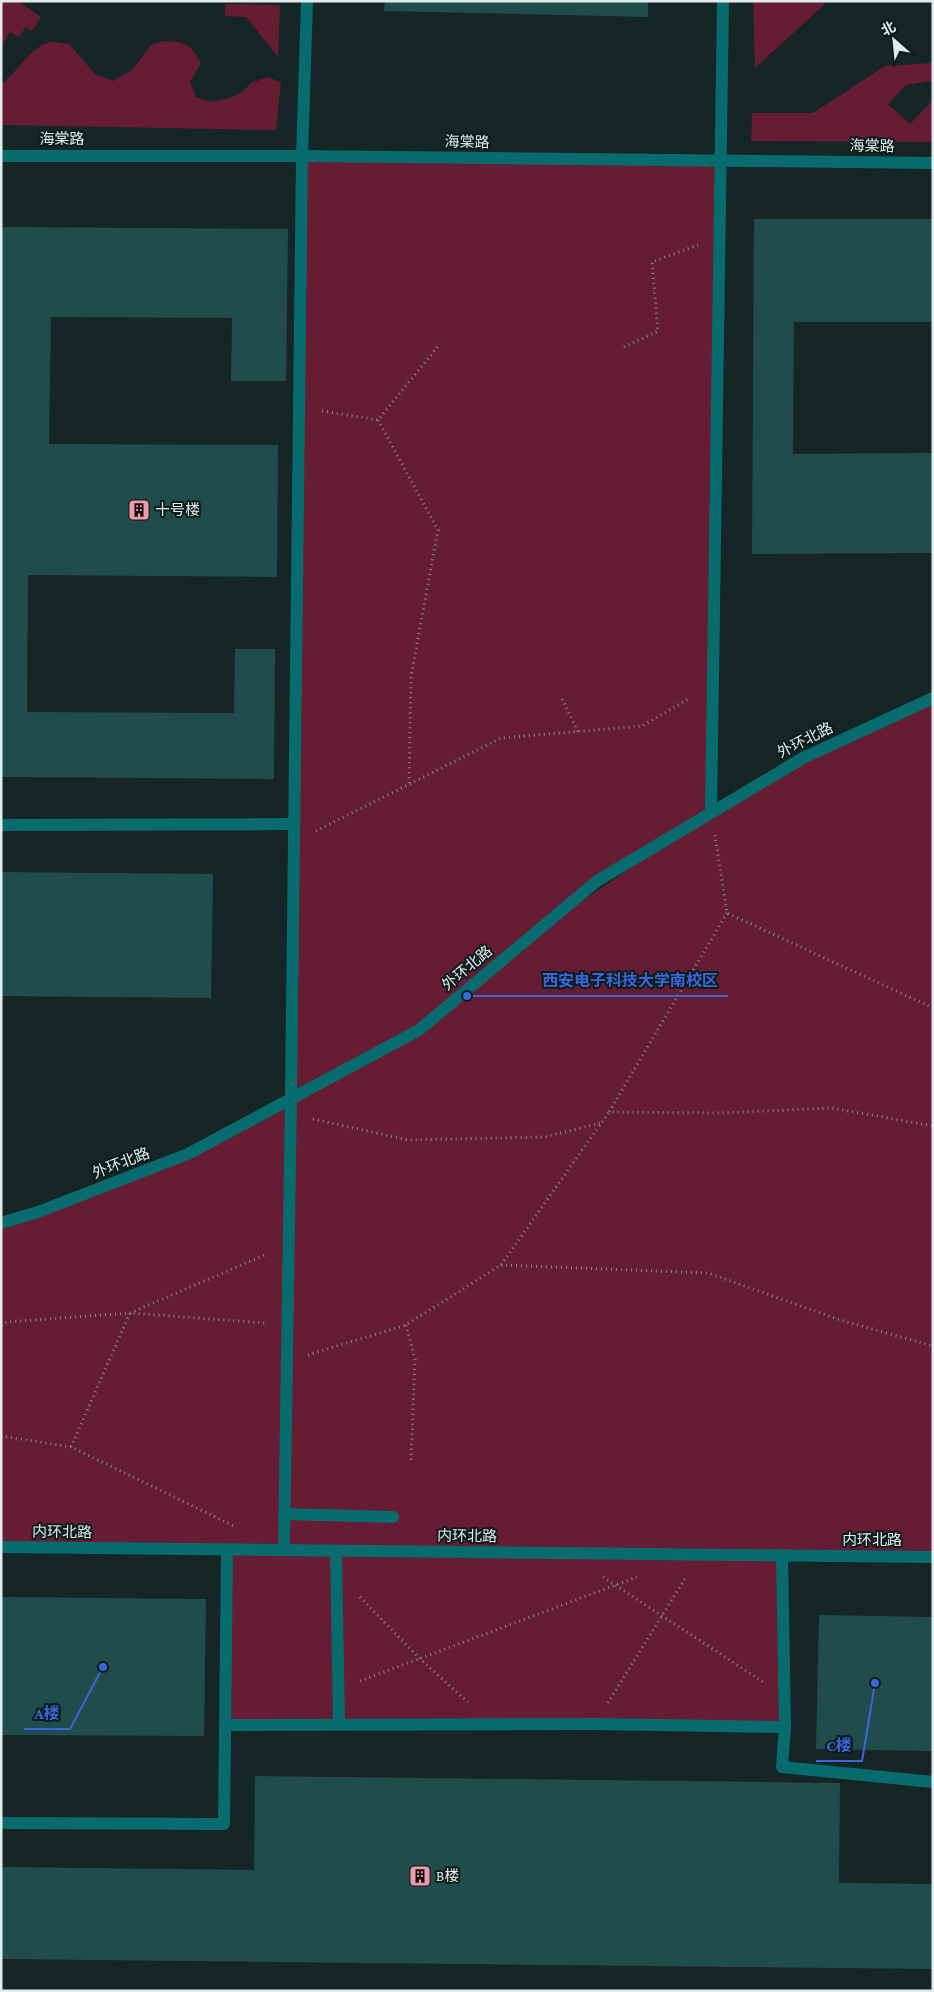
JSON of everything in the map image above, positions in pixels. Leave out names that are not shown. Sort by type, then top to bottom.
[{"type":"lane","points":[[284,1550],[302,156],[307,1]]},
{"type":"lane","points":[[711,812],[723,1]]},
{"type":"lane","name":"海棠路","points":[[1,156],[302,156],[933,163]]},
{"type":"lane","name":"外环北路","points":[[1,1223],[38,1212],[188,1154],[418,1030],[597,882],[803,758],[933,698]]},
{"type":"lane","points":[[1,824],[293,824]]},
{"type":"lane","points":[[284,1514],[393,1516]]},
{"type":"lane","name":"内环北路","points":[[1,1547],[933,1556]]},
{"type":"lane","points":[[1,1823],[224,1824],[227,1550]]},
{"type":"lane","points":[[336,1551],[339,1724]]},
{"type":"lane","points":[[782,1556],[785,1696],[782,1767],[933,1782]]},
{"type":"lane","points":[[226,1725],[596,1724],[785,1727]]},
{"type":"path","points":[[624,347],[658,331],[652,262],[719,236]]},
{"type":"path","points":[[378,420],[440,344]]},
{"type":"path","points":[[299,407],[378,420]]},
{"type":"path","points":[[378,420],[438,530],[411,676],[409,784]]},
{"type":"path","points":[[293,843],[501,738],[642,726],[713,685]]},
{"type":"path","points":[[562,699],[578,732]]},
{"type":"path","points":[[286,1361],[406,1326],[501,1265],[609,1112],[727,913],[711,812]]},
{"type":"path","points":[[727,913],[933,1008]]},
{"type":"path","points":[[609,1112],[720,1113],[832,1108],[933,1126]]},
{"type":"path","points":[[291,1114],[408,1140],[545,1137],[601,1123]]},
{"type":"path","points":[[71,1448],[130,1313],[288,1245]]},
{"type":"path","points":[[501,1265],[708,1274],[840,1320],[933,1346]]},
{"type":"path","points":[[1,1325],[7,1322],[130,1313],[287,1324]]},
{"type":"path","points":[[406,1326],[414,1359],[411,1460]]},
{"type":"path","points":[[1,1436],[71,1448],[239,1529]]},
{"type":"path","points":[[596,1724],[700,1555]]},
{"type":"path","points":[[336,1573],[420,1659],[493,1724]]},
{"type":"path","points":[[599,1575],[785,1696]]},
{"type":"path","points":[[338,1689],[644,1575]]},
{"type":"shaded area","points":[[1,1],[18,1],[41,17],[32,31],[26,27],[19,37],[10,32],[3,44],[1,43]]},
{"type":"shaded area","points":[[753,1],[822,1],[825,4],[755,68]]},
{"type":"shaded area","points":[[225,4],[280,5],[278,57],[246,17],[225,16]]},
{"type":"shaded area","points":[[164,41],[183,43],[191,48],[201,63],[190,82],[196,97],[210,102],[230,98],[242,92],[251,83],[267,77],[281,82],[276,130],[1,125],[1,84],[38,47],[53,42],[69,44],[95,74],[113,81],[132,70],[151,45]]},
{"type":"shaded area","points":[[933,63],[933,81],[906,85],[888,104],[910,124],[933,100],[933,142],[751,141],[752,113],[813,113],[885,66]]},
{"type":"shaded area","points":[[302,156],[720,161],[711,812],[933,698],[933,1555],[782,1555],[785,1727],[226,1725],[227,1550],[1,1547],[1,1223],[188,1154],[291,1097]],"holes":[[[700,820],[536,933],[597,881]]]},
{"type":"building","points":[[385,1],[648,1],[648,17],[384,11]]},
{"type":"building","points":[[754,219],[933,219],[933,322],[794,322],[793,454],[933,453],[933,553],[752,554]]},
{"type":"building","name":"十号楼","points":[[1,227],[288,229],[286,381],[231,381],[232,318],[51,317],[49,444],[278,445],[277,577],[28,575],[27,712],[234,713],[235,649],[275,649],[274,779],[1,777]]},
{"type":"building","points":[[1,872],[213,874],[211,998],[1,996]]},
{"type":"building","points":[[1,1597],[206,1599],[204,1736],[1,1735]]},
{"type":"building","points":[[819,1615],[933,1617],[933,1751],[816,1749]]},
{"type":"building","name":"B楼","points":[[255,1776],[840,1783],[839,1883],[933,1884],[933,1969],[1,1959],[1,1867],[254,1870]]},
{"type":"place","name":"十号楼","points":[[139,510]]},
{"type":"place","name":"西安电子科技大学南校区","points":[[467,996]]},
{"type":"place","name":"A楼","points":[[103,1667]]},
{"type":"place","name":"C楼","points":[[875,1683]]},
{"type":"place","name":"B楼","points":[[420,1876]]}]
